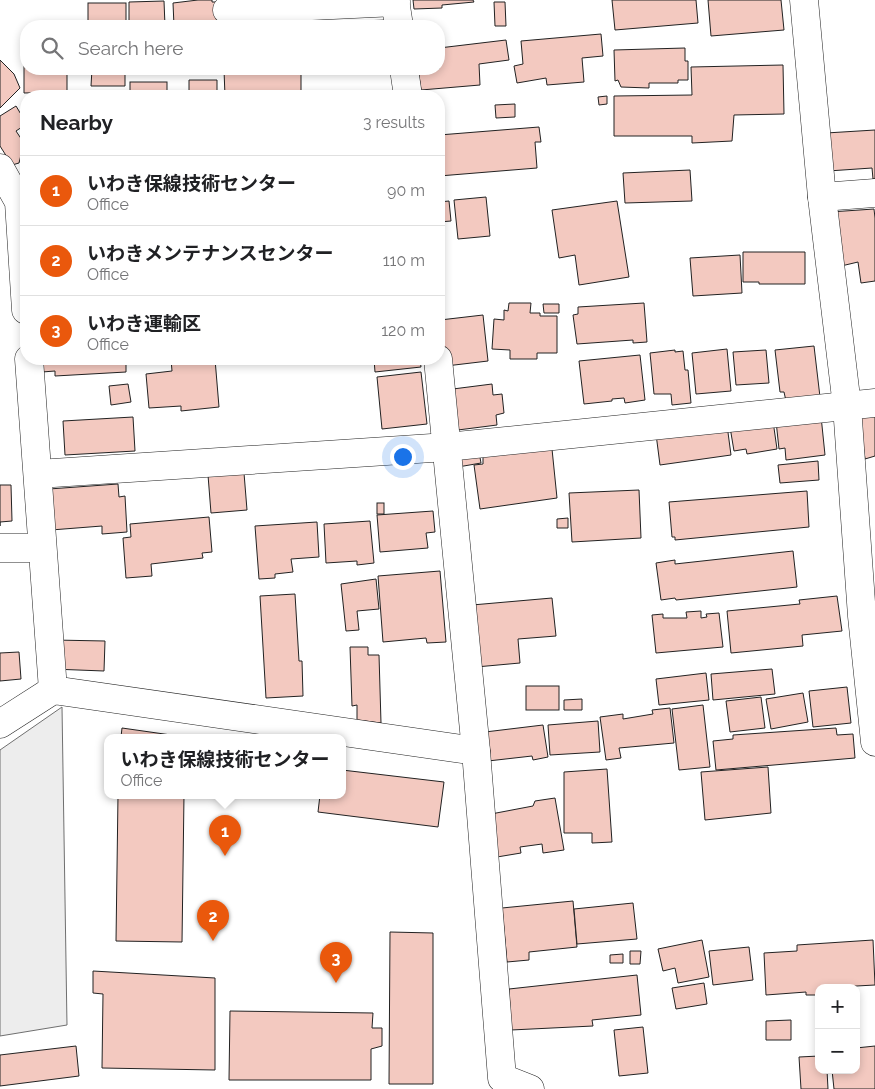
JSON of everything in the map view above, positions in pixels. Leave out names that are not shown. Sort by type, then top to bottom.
[{"type":"street","points":[[804,0],[822,197],[847,406],[862,616],[875,742]]},
{"type":"street","points":[[227,10],[397,9]]},
{"type":"street","points":[[405,75],[407,90]]},
{"type":"street","points":[[0,168],[20,198]]},
{"type":"street","points":[[822,197],[875,193]]},
{"type":"street","points":[[30,365],[53,690]]},
{"type":"street","points":[[439,365],[476,751],[502,1078],[530,1089]]},
{"type":"street","points":[[38,474],[447,447],[875,403]]},
{"type":"street","points":[[0,548],[42,548]]},
{"type":"street","points":[[0,724],[53,690],[476,751]]},
{"type":"shaded area","points":[[62,707],[67,1025],[0,1036],[0,750]]},
{"type":"building","points":[[212,0],[212,2],[217,2],[218,20],[174,20],[173,3]]},
{"type":"building","points":[[413,0],[473,0],[474,2],[442,5],[442,8],[414,9]]},
{"type":"building","points":[[612,0],[696,0],[698,23],[615,30]]},
{"type":"building","points":[[708,0],[781,0],[784,30],[711,36]]},
{"type":"building","points":[[164,1],[165,20],[129,20],[129,2]]},
{"type":"building","points":[[494,2],[505,2],[506,26],[495,26]]},
{"type":"building","points":[[88,3],[126,3],[126,20],[88,20]]},
{"type":"building","points":[[302,16],[302,20],[240,20]]},
{"type":"building","points":[[601,34],[603,56],[582,58],[584,82],[547,85],[546,78],[517,83],[514,66],[523,64],[521,41]]},
{"type":"building","points":[[506,40],[509,60],[479,64],[480,85],[421,90],[419,75],[445,75],[445,47]]},
{"type":"building","points":[[685,48],[685,61],[688,61],[688,80],[678,80],[678,83],[649,83],[649,88],[621,87],[618,80],[615,81],[614,50]]},
{"type":"building","points":[[0,60],[14,74],[20,88],[0,108]]},
{"type":"building","points":[[783,65],[784,114],[734,115],[732,141],[692,143],[692,136],[614,136],[614,96],[692,95],[691,67]]},
{"type":"building","points":[[24,75],[67,75],[67,90],[24,90]]},
{"type":"building","points":[[92,75],[125,75],[125,86],[91,86]]},
{"type":"building","points":[[224,75],[301,75],[301,90],[225,90]]},
{"type":"building","points":[[189,80],[217,80],[217,90],[189,90]]},
{"type":"building","points":[[130,82],[167,82],[167,90],[130,90]]},
{"type":"building","points":[[607,96],[607,104],[599,105],[598,97]]},
{"type":"building","points":[[515,104],[515,117],[496,118],[495,105]]},
{"type":"building","points":[[16,106],[20,113],[20,128],[16,131],[20,137],[19,163],[12,165],[0,146],[0,116]]},
{"type":"building","points":[[539,127],[541,142],[535,142],[537,168],[445,176],[445,135]]},
{"type":"building","points":[[875,130],[875,179],[873,179],[872,168],[828,171],[826,133]]},
{"type":"building","points":[[690,170],[692,201],[625,203],[623,173]]},
{"type":"building","points":[[486,197],[490,236],[458,239],[454,200]]},
{"type":"building","points":[[445,201],[449,201],[451,221],[445,222]]},
{"type":"building","points":[[617,201],[629,277],[579,285],[575,255],[559,258],[552,210]]},
{"type":"building","points":[[874,209],[875,281],[861,283],[858,262],[837,267],[830,212]]},
{"type":"building","points":[[743,252],[805,252],[805,284],[743,282]]},
{"type":"building","points":[[740,255],[742,293],[693,296],[690,258]]},
{"type":"building","points":[[509,303],[531,303],[530,313],[540,313],[540,316],[557,316],[557,353],[537,353],[537,359],[510,359],[510,350],[492,349],[494,319],[504,320],[504,310],[508,311]]},
{"type":"building","points":[[644,303],[647,342],[633,343],[633,340],[577,344],[573,315],[578,314],[578,307]]},
{"type":"building","points":[[543,304],[559,304],[559,313],[544,313]]},
{"type":"building","points":[[483,315],[488,361],[446,366],[445,319]]},
{"type":"building","points":[[814,346],[820,397],[786,401],[784,392],[780,392],[775,350]]},
{"type":"building","points":[[727,349],[731,391],[696,394],[692,353]]},
{"type":"building","points":[[675,350],[675,352],[683,351],[685,370],[688,370],[691,403],[672,405],[671,394],[654,394],[650,353]]},
{"type":"building","points":[[766,350],[769,383],[736,385],[733,352]]},
{"type":"building","points":[[640,355],[645,400],[625,403],[624,398],[584,404],[579,361]]},
{"type":"building","points":[[41,365],[126,365],[126,372],[55,376],[55,371],[42,372]]},
{"type":"building","points":[[172,365],[216,365],[219,407],[181,411],[181,406],[149,408],[146,374],[172,371]]},
{"type":"building","points":[[374,365],[421,365],[421,367],[375,372]]},
{"type":"building","points":[[421,372],[427,424],[382,429],[377,377]]},
{"type":"building","points":[[128,384],[131,402],[111,405],[109,386]]},
{"type":"building","points":[[492,384],[493,395],[502,394],[504,413],[496,415],[497,425],[450,431],[445,390]]},
{"type":"building","points":[[821,416],[825,455],[786,460],[785,448],[779,449],[776,421]]},
{"type":"building","points":[[875,416],[875,456],[865,459],[859,417]]},
{"type":"building","points":[[133,417],[135,451],[65,455],[63,421]]},
{"type":"building","points":[[773,421],[777,449],[747,454],[746,449],[734,451],[730,427]]},
{"type":"building","points":[[727,425],[731,455],[660,465],[656,434]]},
{"type":"building","points":[[552,449],[557,498],[480,509],[474,465],[483,464],[483,456]]},
{"type":"building","points":[[479,452],[481,463],[458,467],[456,456]]},
{"type":"building","points":[[818,461],[819,480],[780,483],[778,465]]},
{"type":"building","points":[[244,473],[247,510],[211,513],[208,475]]},
{"type":"building","points":[[118,484],[119,497],[125,496],[127,532],[102,534],[102,526],[51,530],[49,489]]},
{"type":"building","points":[[0,485],[11,485],[12,521],[0,522]]},
{"type":"building","points":[[639,490],[641,538],[572,542],[569,493]]},
{"type":"building","points":[[807,491],[809,527],[675,540],[675,537],[672,537],[669,502]]},
{"type":"building","points":[[377,503],[384,503],[384,514],[377,514]]},
{"type":"building","points":[[433,511],[435,532],[426,533],[428,548],[380,552],[377,515]]},
{"type":"building","points":[[209,517],[212,552],[202,553],[203,558],[151,564],[152,576],[126,578],[123,538],[131,537],[130,524]]},
{"type":"building","points":[[568,518],[568,528],[557,528],[557,519]]},
{"type":"building","points":[[370,521],[374,563],[357,565],[357,561],[326,563],[324,524]]},
{"type":"building","points":[[317,522],[319,557],[291,559],[293,572],[275,574],[275,578],[259,579],[255,526]]},
{"type":"building","points":[[793,551],[797,587],[661,600],[656,563],[675,560],[675,564]]},
{"type":"building","points":[[440,571],[446,642],[427,643],[426,638],[383,642],[378,576]]},
{"type":"building","points":[[376,579],[379,609],[357,611],[359,630],[346,631],[341,584]]},
{"type":"building","points":[[295,594],[299,661],[302,661],[303,696],[266,698],[260,596]]},
{"type":"building","points":[[837,596],[842,631],[802,635],[803,646],[731,653],[727,611],[800,604],[799,600]]},
{"type":"building","points":[[552,598],[556,636],[518,639],[520,663],[476,667],[472,605]]},
{"type":"building","points":[[701,611],[701,618],[707,617],[706,614],[719,613],[723,647],[656,653],[652,615],[663,614],[663,618],[687,618],[686,612]]},
{"type":"building","points":[[54,640],[105,641],[104,671],[52,669]]},
{"type":"building","points":[[350,647],[368,647],[368,655],[379,655],[381,723],[357,720],[357,705],[352,706]]},
{"type":"building","points":[[19,652],[21,679],[0,681],[0,653]]},
{"type":"building","points":[[772,669],[775,694],[713,700],[711,674]]},
{"type":"building","points":[[706,673],[709,700],[659,705],[656,679]]},
{"type":"building","points":[[526,686],[559,686],[559,710],[526,710]]},
{"type":"building","points":[[847,687],[851,723],[813,727],[809,691]]},
{"type":"building","points":[[803,693],[808,722],[771,729],[766,699]]},
{"type":"building","points":[[761,697],[765,728],[730,732],[726,701]]},
{"type":"building","points":[[582,699],[582,710],[564,710],[564,700]]},
{"type":"building","points":[[703,705],[710,767],[679,770],[672,709]]},
{"type":"building","points":[[670,708],[674,743],[619,748],[621,758],[606,760],[600,717],[623,714],[623,719],[653,714],[652,710]]},
{"type":"building","points":[[598,721],[600,752],[550,755],[548,725]]},
{"type":"building","points":[[543,725],[548,757],[533,760],[532,756],[488,761],[485,732]]},
{"type":"building","points":[[122,728],[164,734],[121,734]]},
{"type":"building","points":[[836,728],[837,735],[853,734],[855,758],[716,770],[713,741],[733,739],[733,735]]},
{"type":"building","points":[[768,767],[771,813],[705,820],[701,772]]},
{"type":"building","points":[[607,769],[612,842],[592,843],[592,833],[564,833],[564,772]]},
{"type":"building","points":[[346,770],[444,782],[438,827],[318,812],[320,799],[346,799]]},
{"type":"building","points":[[555,798],[564,850],[543,853],[542,844],[520,847],[521,853],[497,857],[491,814],[533,806],[535,801]]},
{"type":"building","points":[[118,799],[184,799],[182,942],[116,941]]},
{"type":"building","points":[[573,901],[577,947],[529,952],[529,960],[507,962],[502,908]]},
{"type":"building","points":[[633,903],[637,939],[577,944],[574,909]]},
{"type":"building","points":[[390,932],[433,933],[433,1084],[389,1084]]},
{"type":"building","points":[[702,940],[709,977],[678,983],[675,968],[663,971],[658,949]]},
{"type":"building","points":[[873,940],[875,985],[815,984],[815,995],[806,995],[806,992],[766,995],[764,953],[797,951],[797,945]]},
{"type":"building","points":[[749,947],[753,980],[713,985],[709,951]]},
{"type":"building","points":[[630,951],[641,951],[640,964],[630,964]]},
{"type":"building","points":[[623,954],[623,963],[610,963],[610,955]]},
{"type":"building","points":[[93,971],[215,978],[215,1070],[102,1068],[103,994],[93,993]]},
{"type":"building","points":[[637,975],[641,1015],[592,1020],[593,1026],[511,1030],[509,989]]},
{"type":"building","points":[[704,983],[707,1004],[676,1009],[672,988]]},
{"type":"building","points":[[230,1011],[373,1013],[372,1028],[382,1028],[382,1046],[371,1049],[371,1080],[229,1080]]},
{"type":"building","points":[[791,1020],[791,1040],[766,1040],[766,1021]]},
{"type":"building","points":[[643,1027],[648,1073],[619,1076],[614,1030]]},
{"type":"building","points":[[76,1046],[79,1076],[0,1086],[0,1055]]},
{"type":"building","points":[[875,1046],[875,1089],[834,1089],[832,1074],[860,1074],[860,1048]]},
{"type":"building","points":[[815,1056],[815,1074],[827,1074],[828,1089],[801,1089],[799,1057]]},
{"type":"place","name":"いわき保線技術センター","points":[[225,856]]},
{"type":"place","name":"いわきメンテナンスセンター","points":[[213,941]]},
{"type":"place","name":"いわき運輸区","points":[[336,983]]}]
